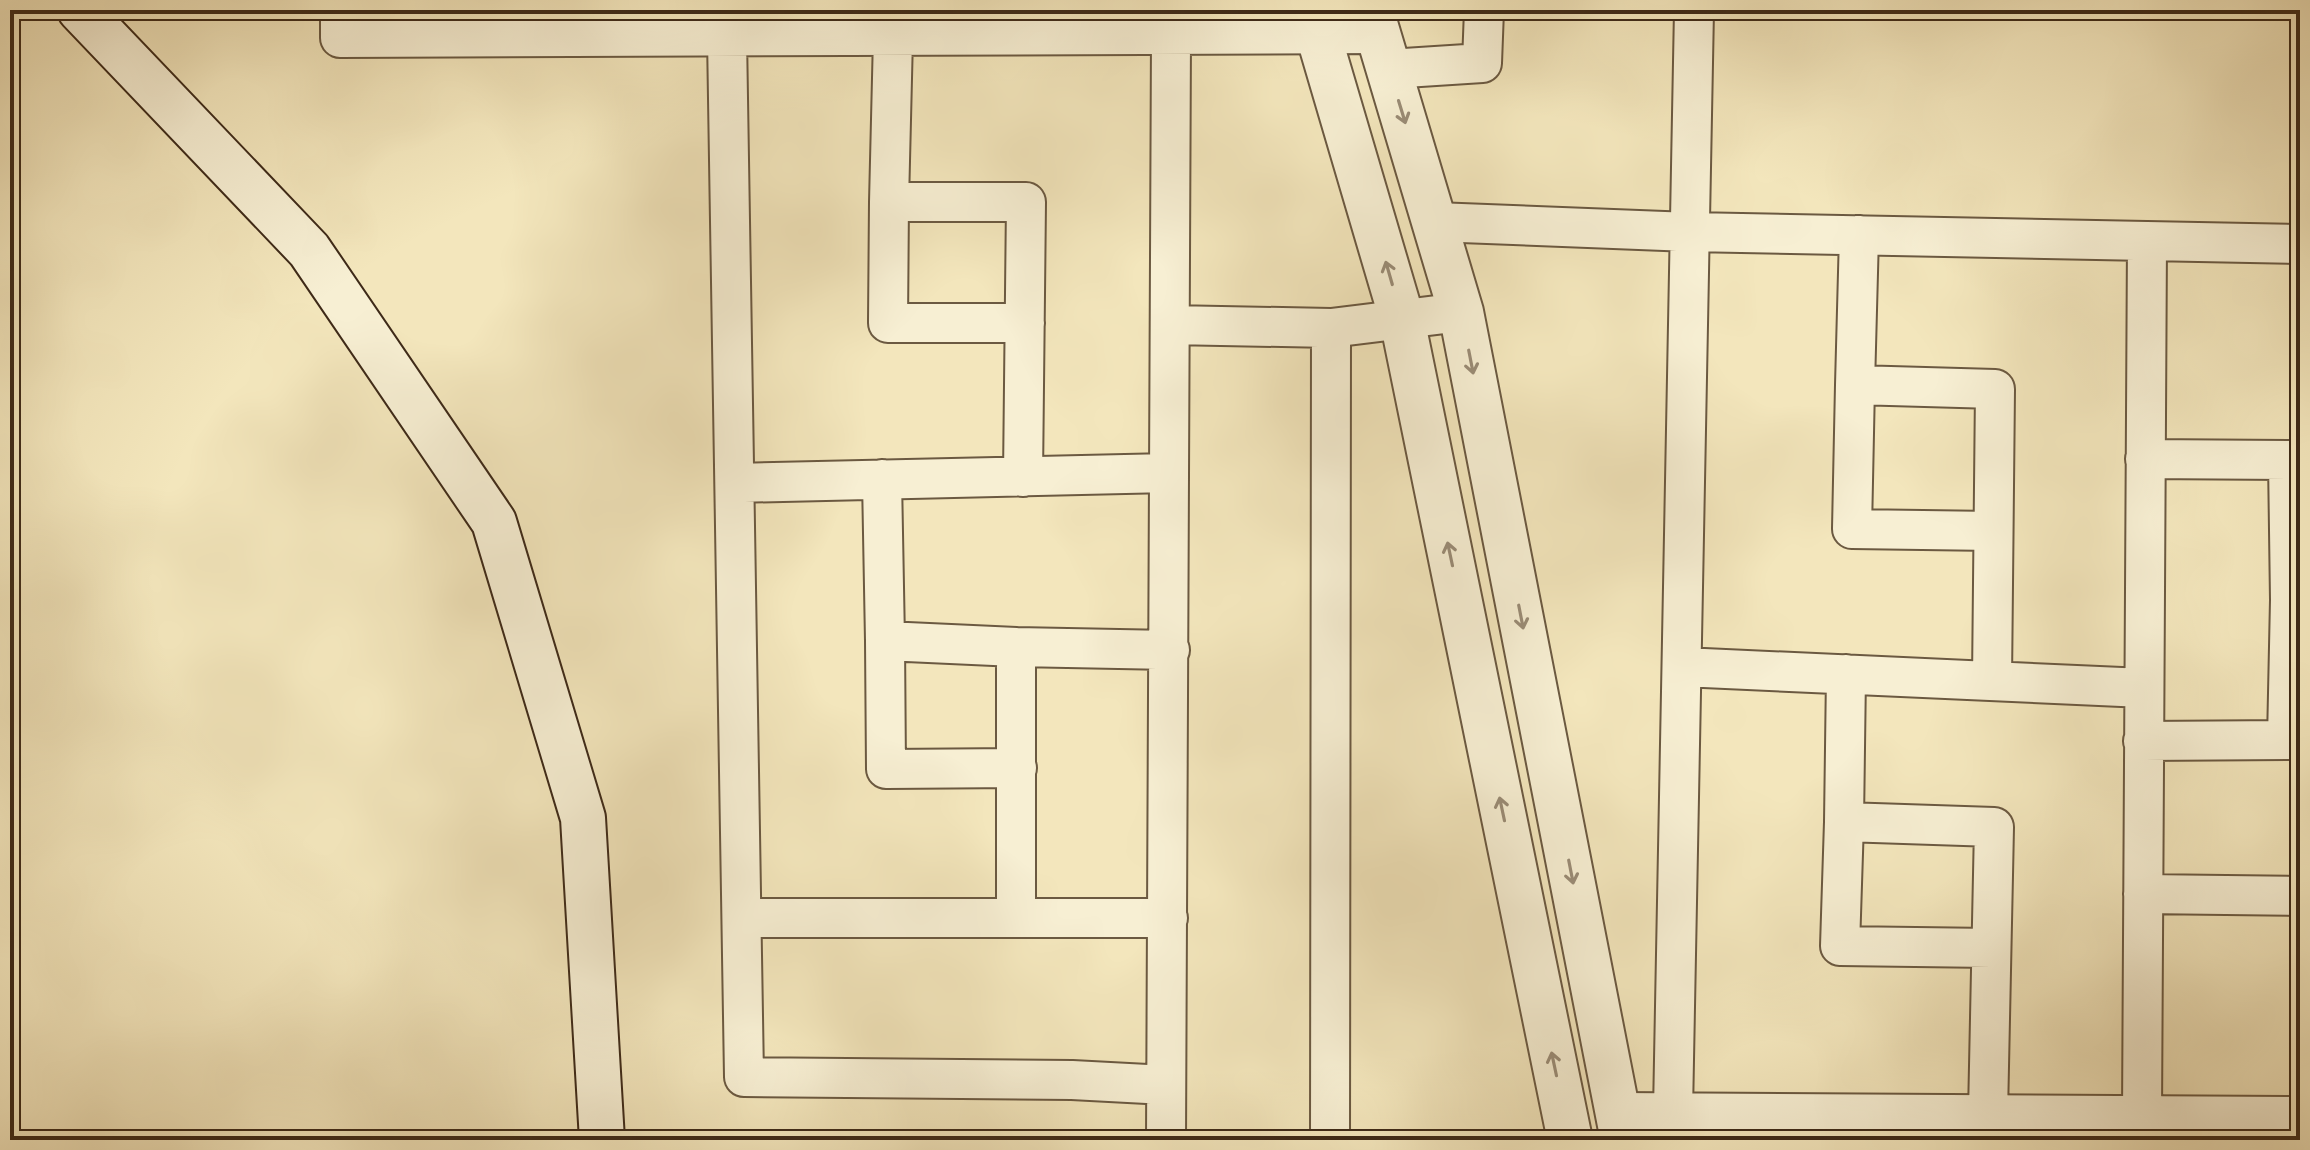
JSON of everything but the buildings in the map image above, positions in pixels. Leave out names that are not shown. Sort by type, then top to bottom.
[{"type":"street","points":[[80,10],[309,250],[494,522],[583,818],[602,1140]]},
{"type":"street","points":[[340,10],[340,38],[500,24],[727,37],[893,37],[1051,23],[1171,36],[1315,23],[1482,63],[1484,10]]},
{"type":"street","points":[[1673,1112],[1694,10]]},
{"type":"street","points":[[1315,23],[1402,319],[1570,1140]]},
{"type":"street","points":[[1166,1140],[1171,36]]},
{"type":"street","points":[[727,37],[744,1077],[1072,1080],[1166,1085]]},
{"type":"street","points":[[893,37],[888,323],[1025,323]]},
{"type":"street","points":[[1379,38],[1461,312],[1620,1126],[1673,1112],[2300,1116]]},
{"type":"street","points":[[889,202],[1026,202],[1023,477]]},
{"type":"street","points":[[1435,222],[1690,232],[2300,244]]},
{"type":"street","points":[[1859,235],[1852,529],[1993,531]]},
{"type":"street","points":[[2142,1115],[2147,241]]},
{"type":"street","points":[[1170,325],[1331,328],[1461,312]]},
{"type":"street","points":[[1330,1140],[1331,328]]},
{"type":"street","points":[[1855,385],[1995,389],[1992,681]]},
{"type":"street","points":[[2143,741],[2294,740],[2295,600],[2294,460],[2145,459]]},
{"type":"street","points":[[735,483],[1169,473]]},
{"type":"street","points":[[882,479],[886,769],[1017,768]]},
{"type":"street","points":[[885,641],[1170,650]]},
{"type":"street","points":[[1016,647],[1016,918]]},
{"type":"street","points":[[1682,667],[2144,688]]},
{"type":"street","points":[[1846,674],[1840,946],[1991,948]]},
{"type":"street","points":[[1844,822],[1994,827],[1988,1114]]},
{"type":"street","points":[[2143,894],[2300,896]]},
{"type":"street","points":[[742,918],[1168,918]]}]
